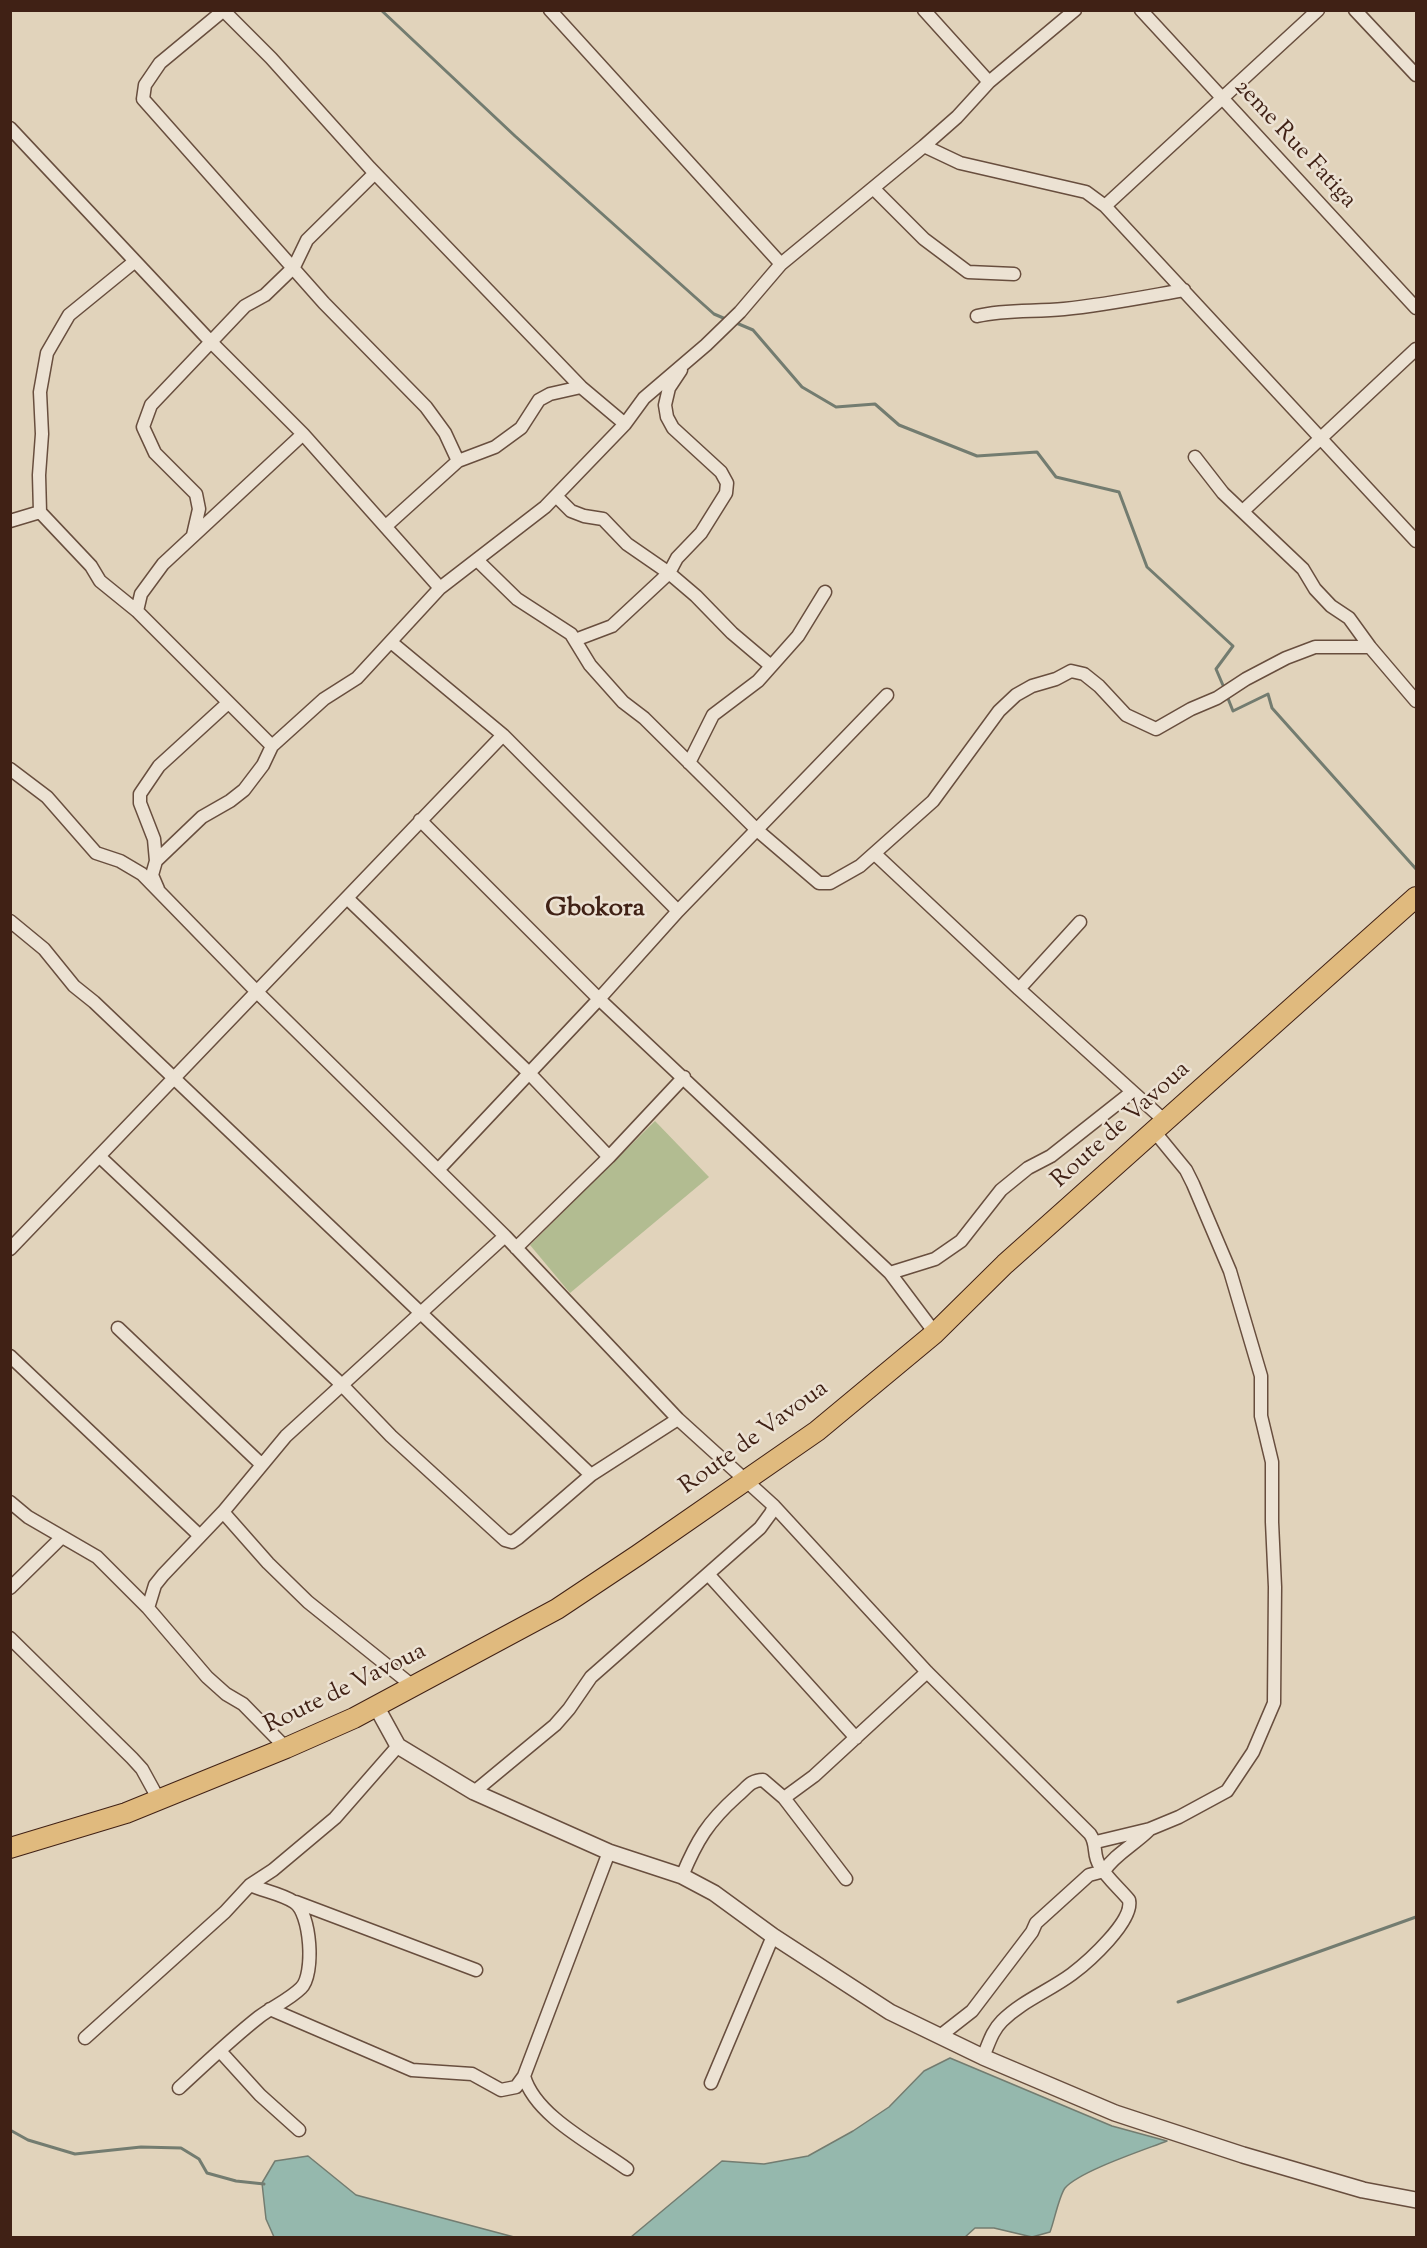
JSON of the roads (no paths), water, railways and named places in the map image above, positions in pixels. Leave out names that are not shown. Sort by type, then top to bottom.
[{"type":"main road","name":"Route de Vavoua","points":[[10,1848],[126,1813],[286,1748],[376,1706],[557,1609],[745,1482],[817,1431],[935,1333],[1005,1264],[1416,897]]},
{"type":"street","points":[[550,10],[781,264]]},
{"type":"street","points":[[924,10],[989,82]]},
{"type":"street","points":[[156,861],[202,817],[244,790],[263,765],[272,746],[324,699],[357,678],[440,588],[545,507],[625,424],[644,398],[706,345],[740,312],[781,264],[924,146],[957,117],[989,82],[1075,10]]},
{"type":"street","name":"2eme Rue Fatiga","points":[[1141,10],[1416,308]]},
{"type":"street","points":[[1105,206],[1318,10]]},
{"type":"street","points":[[1355,10],[1416,75]]},
{"type":"street","points":[[458,461],[445,433],[426,407],[324,303],[143,99],[145,85],[159,63],[224,11],[271,58],[375,174],[581,387],[625,424]]},
{"type":"street","points":[[10,128],[134,262],[303,434],[440,588]]},
{"type":"street","points":[[924,146],[960,163],[1086,192],[1105,206],[1416,541]]},
{"type":"street","points":[[193,535],[199,509],[196,494],[154,453],[143,427],[152,405],[245,306],[265,295],[294,267],[307,240],[375,174]]},
{"type":"street","points":[[873,188],[924,239],[968,272],[1014,274]]},
{"type":"street","points":[[134,262],[69,315],[46,353],[40,392],[42,434],[39,475],[40,512],[91,566],[100,581],[137,611],[272,746]]},
{"type":"street","points":[[977,315],[999,310],[1036,312],[1089,307],[1184,290]]},
{"type":"street","points":[[1243,511],[1416,350]]},
{"type":"street","points":[[575,640],[612,626],[669,573],[677,558],[701,533],[726,493],[727,483],[722,472],[673,428],[667,417],[665,405],[669,388],[691,358]]},
{"type":"street","points":[[386,526],[458,461],[495,447],[521,428],[539,400],[550,394],[581,387]]},
{"type":"street","points":[[137,611],[141,594],[163,564],[226,508],[246,486],[303,434]]},
{"type":"street","points":[[1195,457],[1223,493],[1260,531],[1303,569],[1315,589],[1331,606],[1349,618],[1370,647],[1416,701]]},
{"type":"street","points":[[556,496],[571,511],[603,519],[627,544],[669,573],[696,596],[732,633],[771,666]]},
{"type":"street","points":[[10,521],[40,512]]},
{"type":"street","points":[[477,560],[517,599],[572,634],[590,665],[623,702],[644,718],[757,830],[819,883],[830,883],[860,866],[933,801],[999,711],[1016,695],[1032,686],[1056,679],[1071,671],[1084,674],[1099,686],[1126,715],[1156,729],[1191,709],[1217,698],[1246,679],[1286,658],[1315,647],[1370,647]]},
{"type":"street","points":[[689,763],[713,715],[758,681],[798,636],[825,592]]},
{"type":"street","points":[[391,642],[503,735],[678,911]]},
{"type":"street","points":[[438,1170],[599,999],[678,911],[887,695]]},
{"type":"street","points":[[161,894],[153,881],[152,875],[156,861],[154,838],[140,803],[140,794],[159,766],[228,703]]},
{"type":"street","points":[[10,1249],[503,735]]},
{"type":"street","points":[[10,770],[47,797],[96,853],[131,867],[161,894],[257,992],[505,1236],[678,1419],[774,1506],[927,1672],[1085,1828],[1095,1842],[1094,1853],[1100,1866],[1129,1900],[1131,1907],[1108,1940],[1072,1974],[1017,2008],[1001,2022],[991,2035],[983,2057]]},
{"type":"street","points":[[420,820],[599,999],[890,1273],[935,1333]]},
{"type":"street","points":[[875,854],[1132,1092],[1160,1127],[1193,1184],[1230,1271],[1261,1376],[1261,1416],[1272,1462],[1275,1587],[1274,1703],[1253,1752],[1227,1791],[1150,1830],[1095,1842]]},
{"type":"street","points":[[347,898],[528,1072],[609,1157]]},
{"type":"street","points":[[10,921],[44,949],[74,986],[94,1002],[591,1475]]},
{"type":"street","points":[[1019,988],[1080,922]]},
{"type":"street","points":[[516,1248],[609,1157],[684,1077]]},
{"type":"street","points":[[890,1273],[935,1259],[961,1241],[1001,1190],[1028,1168],[1051,1156],[1132,1092]]},
{"type":"street","points":[[99,1156],[341,1384],[391,1436],[505,1540],[512,1542],[518,1539],[591,1475],[678,1419]]},
{"type":"street","points":[[148,1608],[155,1585],[223,1512],[286,1436],[505,1236]]},
{"type":"street","points":[[118,1328],[261,1464]]},
{"type":"street","points":[[10,1356],[200,1536]]},
{"type":"street","points":[[10,1502],[28,1517],[97,1557],[148,1608],[207,1677],[226,1694],[243,1704],[286,1748]]},
{"type":"street","points":[[474,1792],[555,1725],[569,1710],[591,1677],[760,1528],[774,1506]]},
{"type":"street","points":[[223,1512],[268,1563],[308,1602],[414,1687]]},
{"type":"street","points":[[10,1588],[62,1537]]},
{"type":"street","points":[[708,1574],[856,1738]]},
{"type":"street","points":[[10,1638],[132,1758],[142,1770],[159,1800]]},
{"type":"street","points":[[784,1798],[814,1776],[927,1672]]},
{"type":"street","points":[[376,1706],[398,1746],[474,1792],[609,1852],[682,1876],[714,1893],[773,1936],[890,2012],[983,2057],[1115,2113],[1243,2156],[1363,2190],[1416,2200]]},
{"type":"street","points":[[85,2038],[225,1912],[250,1886],[273,1870],[335,1818],[398,1746]]},
{"type":"street","points":[[682,1876],[696,1844],[714,1817],[750,1782],[764,1780],[784,1798],[846,1880]]},
{"type":"street","points":[[940,2036],[972,2011],[1032,1932],[1036,1923],[1089,1875],[1104,1871],[1112,1859],[1150,1830]]},
{"type":"street","points":[[270,2009],[412,2070],[472,2074],[501,2090],[516,2087],[524,2076],[609,1852]]},
{"type":"street","points":[[250,1886],[476,1970]]},
{"type":"street","points":[[179,2088],[270,2009],[302,1988],[308,1974],[310,1959],[305,1922],[300,1909],[294,1902]]},
{"type":"street","points":[[711,2083],[773,1936]]},
{"type":"street","points":[[220,2051],[260,2095],[299,2130]]},
{"type":"street","points":[[524,2076],[531,2095],[540,2106],[627,2169]]},
{"type":"water","points":[[950,2058],[1112,2126],[1167,2141],[1113,2161],[1073,2181],[1063,2192],[1050,2232],[1032,2237],[994,2228],[975,2228],[964,2238],[631,2237],[722,2161],[764,2164],[808,2156],[853,2131],[889,2107],[924,2071]]},
{"type":"water","points":[[308,2156],[356,2195],[514,2237],[274,2237],[266,2219],[262,2183],[275,2161]]},
{"type":"waterway","points":[[381,10],[515,136],[714,314],[728,320]]},
{"type":"waterway","points":[[734,322],[753,330],[802,387],[836,407],[875,404],[899,425],[977,456],[1037,452],[1056,477],[1119,492],[1147,567],[1233,646],[1216,669],[1225,690]]},
{"type":"waterway","points":[[1227,696],[1233,711],[1268,694],[1272,708],[1416,869]]},
{"type":"waterway","points":[[1178,2002],[1416,1917]]},
{"type":"waterway","points":[[10,2130],[28,2140],[75,2154],[141,2147],[181,2148],[199,2159],[207,2173],[236,2181],[264,2184]]},
{"type":"district","name":"Gbokora","points":[[595,911]]}]
